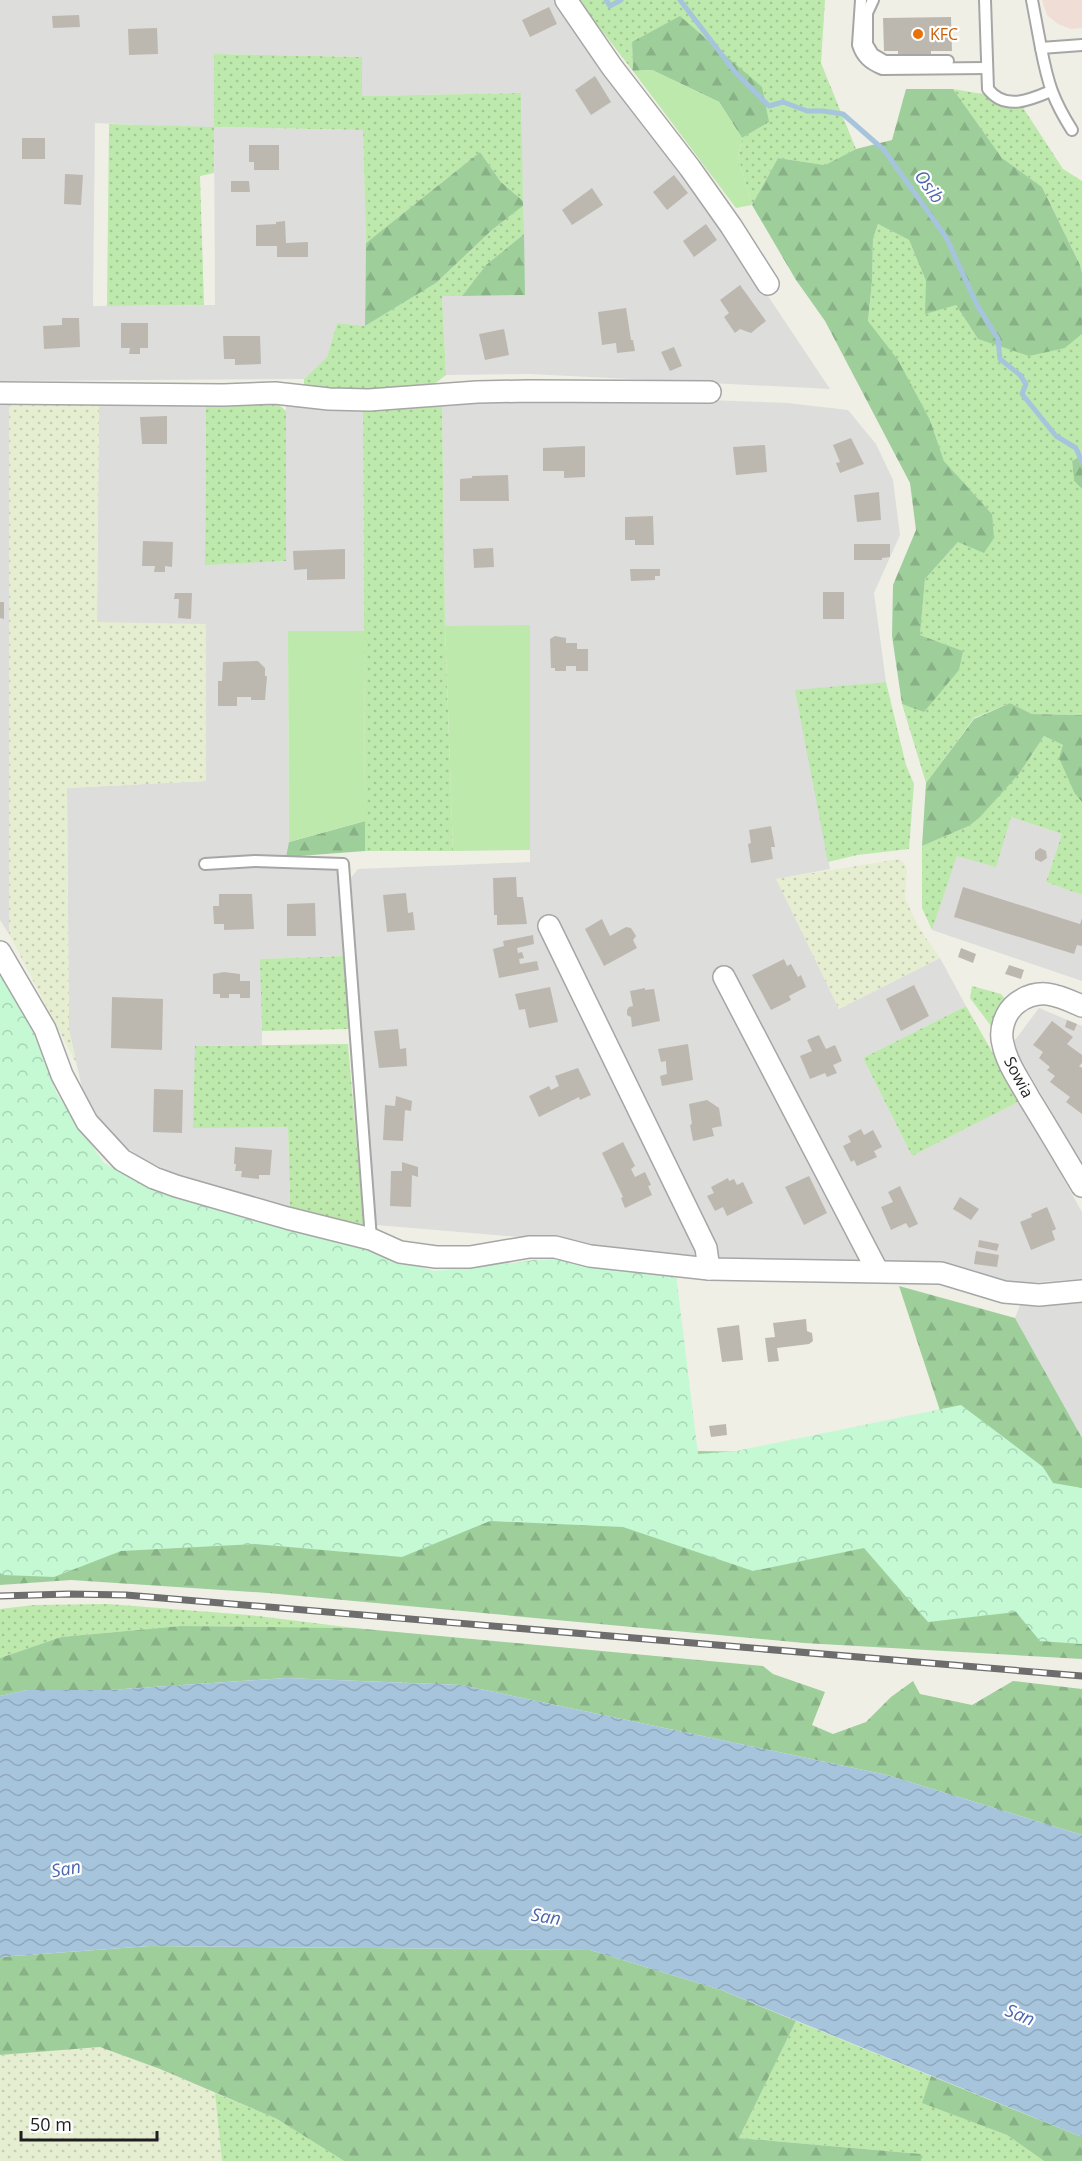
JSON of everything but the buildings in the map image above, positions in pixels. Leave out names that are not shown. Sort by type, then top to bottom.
[{"type":"street","points":[[566,0],[612,67],[724,217],[768,284]]},
{"type":"street","points":[[0,393],[223,395],[275,393],[329,399],[369,400],[528,391],[710,392]]},
{"type":"street","points":[[549,926],[706,1248],[709,1269]]},
{"type":"street","points":[[0,952],[45,1029],[62,1075],[87,1122],[123,1160],[154,1178],[176,1186],[371,1239],[400,1252],[436,1257],[470,1257],[529,1247],[555,1247],[591,1256],[709,1269],[821,1272],[877,1270],[941,1273],[1004,1292],[1039,1295],[1082,1291]]},
{"type":"street","points":[[724,977],[877,1270]]},
{"type":"street","name":"Sowia","points":[[1082,1006],[1058,995],[1046,993],[1027,996],[1012,1007],[1003,1023],[1002,1043],[1011,1067],[1082,1186]]},
{"type":"lane","points":[[861,0],[858,45],[860,52],[873,65],[882,69],[987,68]]},
{"type":"lane","points":[[873,0],[867,13],[867,44],[873,54],[885,61],[950,61],[960,68]]},
{"type":"lane","points":[[985,0],[988,89],[993,96],[1003,102],[1029,100],[1051,91]]},
{"type":"lane","points":[[1032,0],[1051,91],[1055,103],[1072,130]]},
{"type":"lane","points":[[1041,48],[1082,45]]},
{"type":"lane","points":[[205,864],[255,861],[343,864],[371,1239]]},
{"type":"shaded area","points":[[0,0],[558,0],[698,191],[830,389],[529,374],[446,375],[442,296],[524,295],[521,93],[361,96],[361,57],[214,54],[214,127],[363,130],[366,243],[365,326],[337,323],[327,357],[304,379],[0,381]],"holes":[[[95,123],[214,128],[215,305],[93,306]]]},
{"type":"shaded area","points":[[1042,0],[1082,0],[1082,28],[1071,29],[1058,24],[1047,15]]},
{"type":"shaded area","points":[[99,399],[206,401],[205,564],[286,561],[286,399],[363,405],[364,631],[288,632],[289,866],[339,867],[347,956],[261,959],[262,1045],[195,1046],[288,1126],[290,1210],[191,1183],[139,1156],[118,1142],[86,1106],[69,1030],[67,788],[205,781],[97,623]]},
{"type":"shaded area","points":[[706,400],[788,403],[848,410],[876,444],[893,480],[900,535],[874,593],[886,682],[796,691],[830,869],[777,879],[839,1009],[940,958],[966,1006],[863,1058],[912,1156],[1020,1101],[1082,1212],[1082,1279],[1026,1283],[891,1261],[796,1264],[629,1253],[519,1237],[376,1225],[351,878],[358,869],[530,862],[530,626],[445,626],[442,401]]},
{"type":"shaded area","points":[[0,401],[9,401],[9,934],[0,920]]},
{"type":"shaded area","points":[[1011,817],[1062,834],[1046,882],[1082,895],[1082,981],[932,930],[957,855]]},
{"type":"shaded area","points":[[1039,1008],[1082,1026],[1082,1165],[1014,1047],[1015,1040]]},
{"type":"shaded area","points":[[1082,1296],[1082,1438],[1015,1318],[1021,1302]]},
{"type":"green space","points":[[578,0],[825,0],[821,63],[856,149],[825,165],[778,158],[752,205],[738,157],[742,138],[769,122],[632,42],[633,71]]},
{"type":"green space","points":[[680,16],[762,87],[769,122],[742,138],[719,102],[652,70],[633,71],[632,42]]},
{"type":"green space","points":[[214,54],[362,57],[362,96],[521,93],[523,201],[501,182],[480,152],[366,243],[363,130],[214,127]]},
{"type":"green space","points":[[652,70],[719,102],[742,138],[738,157],[752,205],[736,208],[633,71]]},
{"type":"green space","points":[[906,89],[953,89],[1002,158],[1042,187],[1082,273],[1082,334],[1065,348],[1029,356],[978,339],[956,305],[925,314],[926,281],[909,240],[878,224],[873,239],[868,321],[898,360],[930,420],[944,461],[992,514],[994,538],[984,553],[958,542],[925,579],[920,635],[963,651],[959,670],[924,712],[902,704],[892,636],[893,585],[916,530],[910,483],[825,321],[796,280],[752,205],[778,158],[825,165],[856,149],[892,140]]},
{"type":"green space","points":[[953,89],[1018,100],[1063,169],[1082,181],[1082,273],[1042,187],[1002,158]]},
{"type":"green space","points":[[109,124],[214,127],[214,173],[200,176],[204,305],[107,306]]},
{"type":"green space","points":[[480,152],[501,182],[523,201],[523,206],[492,230],[436,283],[365,326],[366,243]]},
{"type":"green space","points":[[523,206],[524,234],[486,265],[462,296],[442,296],[446,375],[429,388],[371,394],[304,388],[304,379],[327,357],[337,323],[365,326],[436,283],[492,230]]},
{"type":"green space","points":[[878,224],[909,240],[926,281],[956,305],[978,339],[1065,348],[1082,334],[1082,455],[1072,461],[1074,481],[1082,489],[1082,715],[1032,714],[1010,703],[974,718],[926,783],[902,704],[925,711],[963,651],[920,635],[925,579],[958,542],[992,514],[944,461],[930,420],[868,321],[873,239]]},
{"type":"green space","points":[[524,234],[525,295],[462,296],[486,265]]},
{"type":"green space","points":[[99,399],[97,622],[206,624],[206,781],[67,788],[69,1030],[77,1065],[9,934],[9,401]]},
{"type":"green space","points":[[272,399],[286,411],[286,561],[205,565],[206,401]]},
{"type":"green space","points":[[442,401],[445,626],[453,851],[365,851],[363,405]]},
{"type":"green space","points":[[1082,455],[1082,489],[1074,481],[1072,461]]},
{"type":"green space","points":[[530,625],[530,850],[453,851],[445,626]]},
{"type":"green space","points":[[288,631],[364,631],[365,821],[289,842]]},
{"type":"green space","points":[[886,682],[906,765],[914,784],[909,849],[857,855],[828,862],[795,690]]},
{"type":"green space","points":[[1010,703],[1032,714],[1082,715],[1082,802],[1075,794],[1059,758],[1063,745],[1044,736],[1019,774],[980,817],[969,826],[922,846],[926,783],[974,719]]},
{"type":"green space","points":[[1044,736],[1063,745],[1075,794],[1082,802],[1082,895],[1046,882],[1062,834],[1011,817],[996,867],[957,856],[932,930],[922,908],[922,846],[969,826],[1019,774]]},
{"type":"green space","points":[[365,821],[365,851],[286,857],[289,842]]},
{"type":"green space","points":[[899,859],[905,864],[907,872],[905,898],[919,928],[940,958],[839,1009],[776,879]]},
{"type":"green space","points":[[347,956],[349,1029],[262,1031],[260,959]]},
{"type":"green space","points":[[0,966],[21,1000],[57,1094],[104,1163],[160,1193],[329,1237],[433,1271],[552,1259],[676,1274],[698,1454],[736,1451],[961,1405],[1043,1467],[1053,1483],[1082,1488],[1082,1644],[1040,1641],[1016,1612],[928,1622],[864,1548],[753,1571],[623,1527],[490,1521],[402,1557],[255,1544],[121,1551],[54,1577],[0,1573]]},
{"type":"green space","points":[[972,986],[1001,994],[1005,999],[994,1030],[970,998]]},
{"type":"green space","points":[[0,995],[62,1113],[112,1182],[442,1276],[534,1260],[677,1288],[694,1451],[773,1452],[952,1447],[899,1286],[1015,1318],[1082,1438],[1082,1659],[804,1643],[268,1593],[71,1580],[0,1585]]},
{"type":"green space","points":[[966,1006],[1020,1101],[912,1156],[863,1058]]},
{"type":"green space","points":[[348,1044],[364,1228],[290,1210],[288,1127],[193,1128],[195,1046]]},
{"type":"green space","points":[[108,1604],[249,1615],[354,1628],[181,1626],[61,1637],[0,1658],[0,1609],[34,1605]]},
{"type":"green space","points":[[181,1626],[354,1628],[763,1666],[773,1674],[825,1692],[812,1725],[833,1734],[866,1722],[891,1697],[913,1681],[920,1694],[972,1705],[1013,1681],[1082,1689],[1082,1835],[887,1775],[461,1685],[286,1678],[109,1690],[27,1690],[0,1696],[0,1658],[61,1637]]},
{"type":"green space","points":[[150,1946],[590,1950],[721,1990],[796,2021],[739,2138],[921,2154],[921,2161],[344,2161],[277,2119],[160,2069],[100,2047],[0,2055],[0,1957]]},
{"type":"green space","points":[[796,2021],[931,2076],[923,2103],[1007,2135],[1044,2161],[921,2161],[920,2154],[739,2138]]},
{"type":"green space","points":[[100,2047],[160,2069],[215,2093],[222,2161],[0,2161],[0,2055]]},
{"type":"green space","points":[[931,2076],[1082,2137],[1082,2161],[1044,2161],[1007,2135],[922,2103]]},
{"type":"green space","points":[[215,2093],[277,2119],[344,2161],[222,2161]]},
{"type":"water","name":"San","points":[[286,1678],[461,1685],[887,1775],[1082,1835],[1082,2137],[721,1990],[590,1950],[150,1946],[0,1957],[0,1696],[27,1690],[109,1690]]},
{"type":"waterway","points":[[606,0],[610,6],[621,0]]},
{"type":"waterway","name":"Osib","points":[[680,0],[735,72],[769,106],[783,102],[807,111],[843,114],[884,150],[946,237],[977,305],[998,339],[1000,359],[1020,375],[1026,384],[1022,394],[1056,436],[1076,448],[1082,462]]},
{"type":"railway","points":[[0,1596],[126,1595],[1082,1676]]},
{"type":"place","name":"KFC","points":[[918,34]]}]
